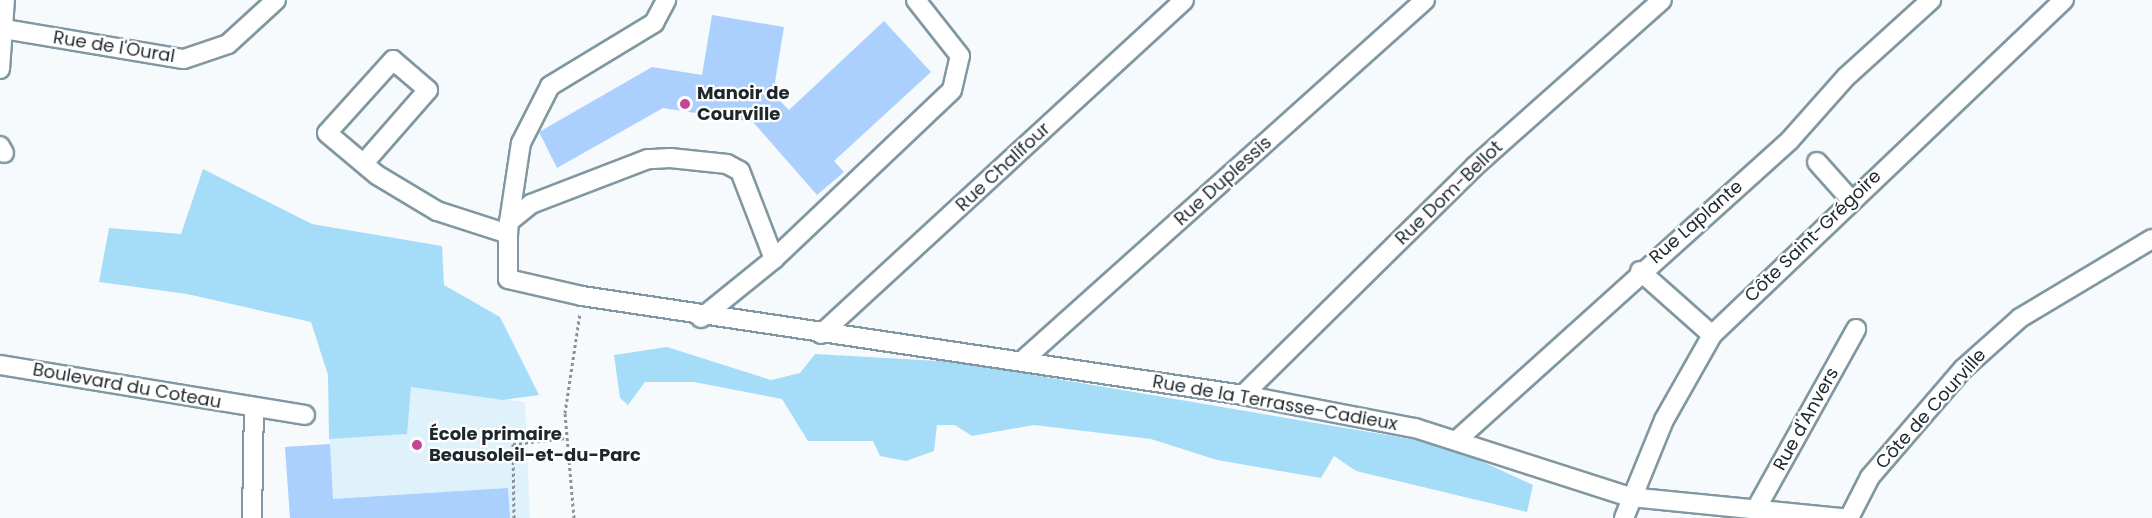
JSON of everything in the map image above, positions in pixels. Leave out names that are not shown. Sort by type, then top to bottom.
[{"type":"street","points":[[0,69],[4,0]]},
{"type":"street","name":"Rue de l'Oural","points":[[3,29],[184,59],[228,44],[276,0]]},
{"type":"street","points":[[509,228],[521,143],[550,86],[654,23],[666,0]]},
{"type":"street","points":[[701,318],[774,259],[952,90],[960,56],[915,0]]},
{"type":"street","name":"Rue Chalifour","points":[[821,334],[1184,0]]},
{"type":"street","name":"Rue Duplessis","points":[[1022,362],[1425,0]]},
{"type":"street","name":"Rue Dom-Bellot","points":[[1243,395],[1473,167],[1662,0]]},
{"type":"street","name":"Rue Laplante","points":[[1456,440],[1640,271],[1790,140],[1846,77],[1931,0]]},
{"type":"street","name":"Côte Saint-Grégoire","points":[[1624,518],[1630,497],[1664,420],[1712,335],[1851,200],[2064,0]]},
{"type":"street","points":[[364,164],[428,90],[393,60],[327,133],[364,164],[436,211],[509,228]]},
{"type":"street","points":[[509,228],[531,204],[648,159],[727,164],[740,171],[774,259]]},
{"type":"street","points":[[1817,162],[1851,200]]},
{"type":"street","name":"Rue de la Terrasse-Cadieux","points":[[509,228],[508,279],[582,296],[701,318],[1243,395],[1456,440],[1630,497],[1842,518]]},
{"type":"street","name":"Côte de Courville","points":[[1849,518],[1870,477],[1963,369],[2020,318],[2152,239]]},
{"type":"street","points":[[1640,271],[1712,335]]},
{"type":"street","name":"Rue d'Anvers","points":[[1756,509],[1856,329]]},
{"type":"street","name":"Boulevard du Coteau","points":[[0,365],[305,415]]},
{"type":"street","points":[[252,518],[254,408]]},
{"type":"path","points":[[574,518],[566,438],[582,296]]},
{"type":"path","points":[[514,518],[513,444],[566,438]]},
{"type":"shaded area","points":[[203,169],[312,224],[442,246],[444,285],[500,317],[539,395],[503,400],[411,387],[407,434],[329,439],[328,375],[311,322],[187,294],[99,282],[109,228],[181,234]]},
{"type":"shaded area","points":[[667,347],[771,380],[800,373],[815,354],[957,362],[1446,445],[1533,485],[1527,512],[1356,471],[1334,456],[1321,478],[1217,460],[1151,439],[1034,425],[972,436],[955,425],[937,425],[934,451],[906,461],[880,456],[873,441],[808,441],[782,399],[694,382],[645,382],[628,405],[620,398],[614,355]]},
{"type":"shaded area","name":"École primaire Beausoleil-et-du-Parc","points":[[328,375],[525,402],[530,518],[290,518],[285,447],[330,444]]},
{"type":"building","name":"Manoir de Courville","points":[[712,15],[784,27],[773,94],[789,110],[884,21],[931,72],[834,161],[844,172],[817,195],[753,122],[663,108],[557,168],[539,132],[652,67],[702,75]]},
{"type":"building","points":[[330,444],[333,499],[508,488],[510,518],[290,518],[285,447]]},
{"type":"place","name":"Manoir de Courville","points":[[685,104]]},
{"type":"place","name":"École primaire Beausoleil-et-du-Parc","points":[[417,445]]}]
